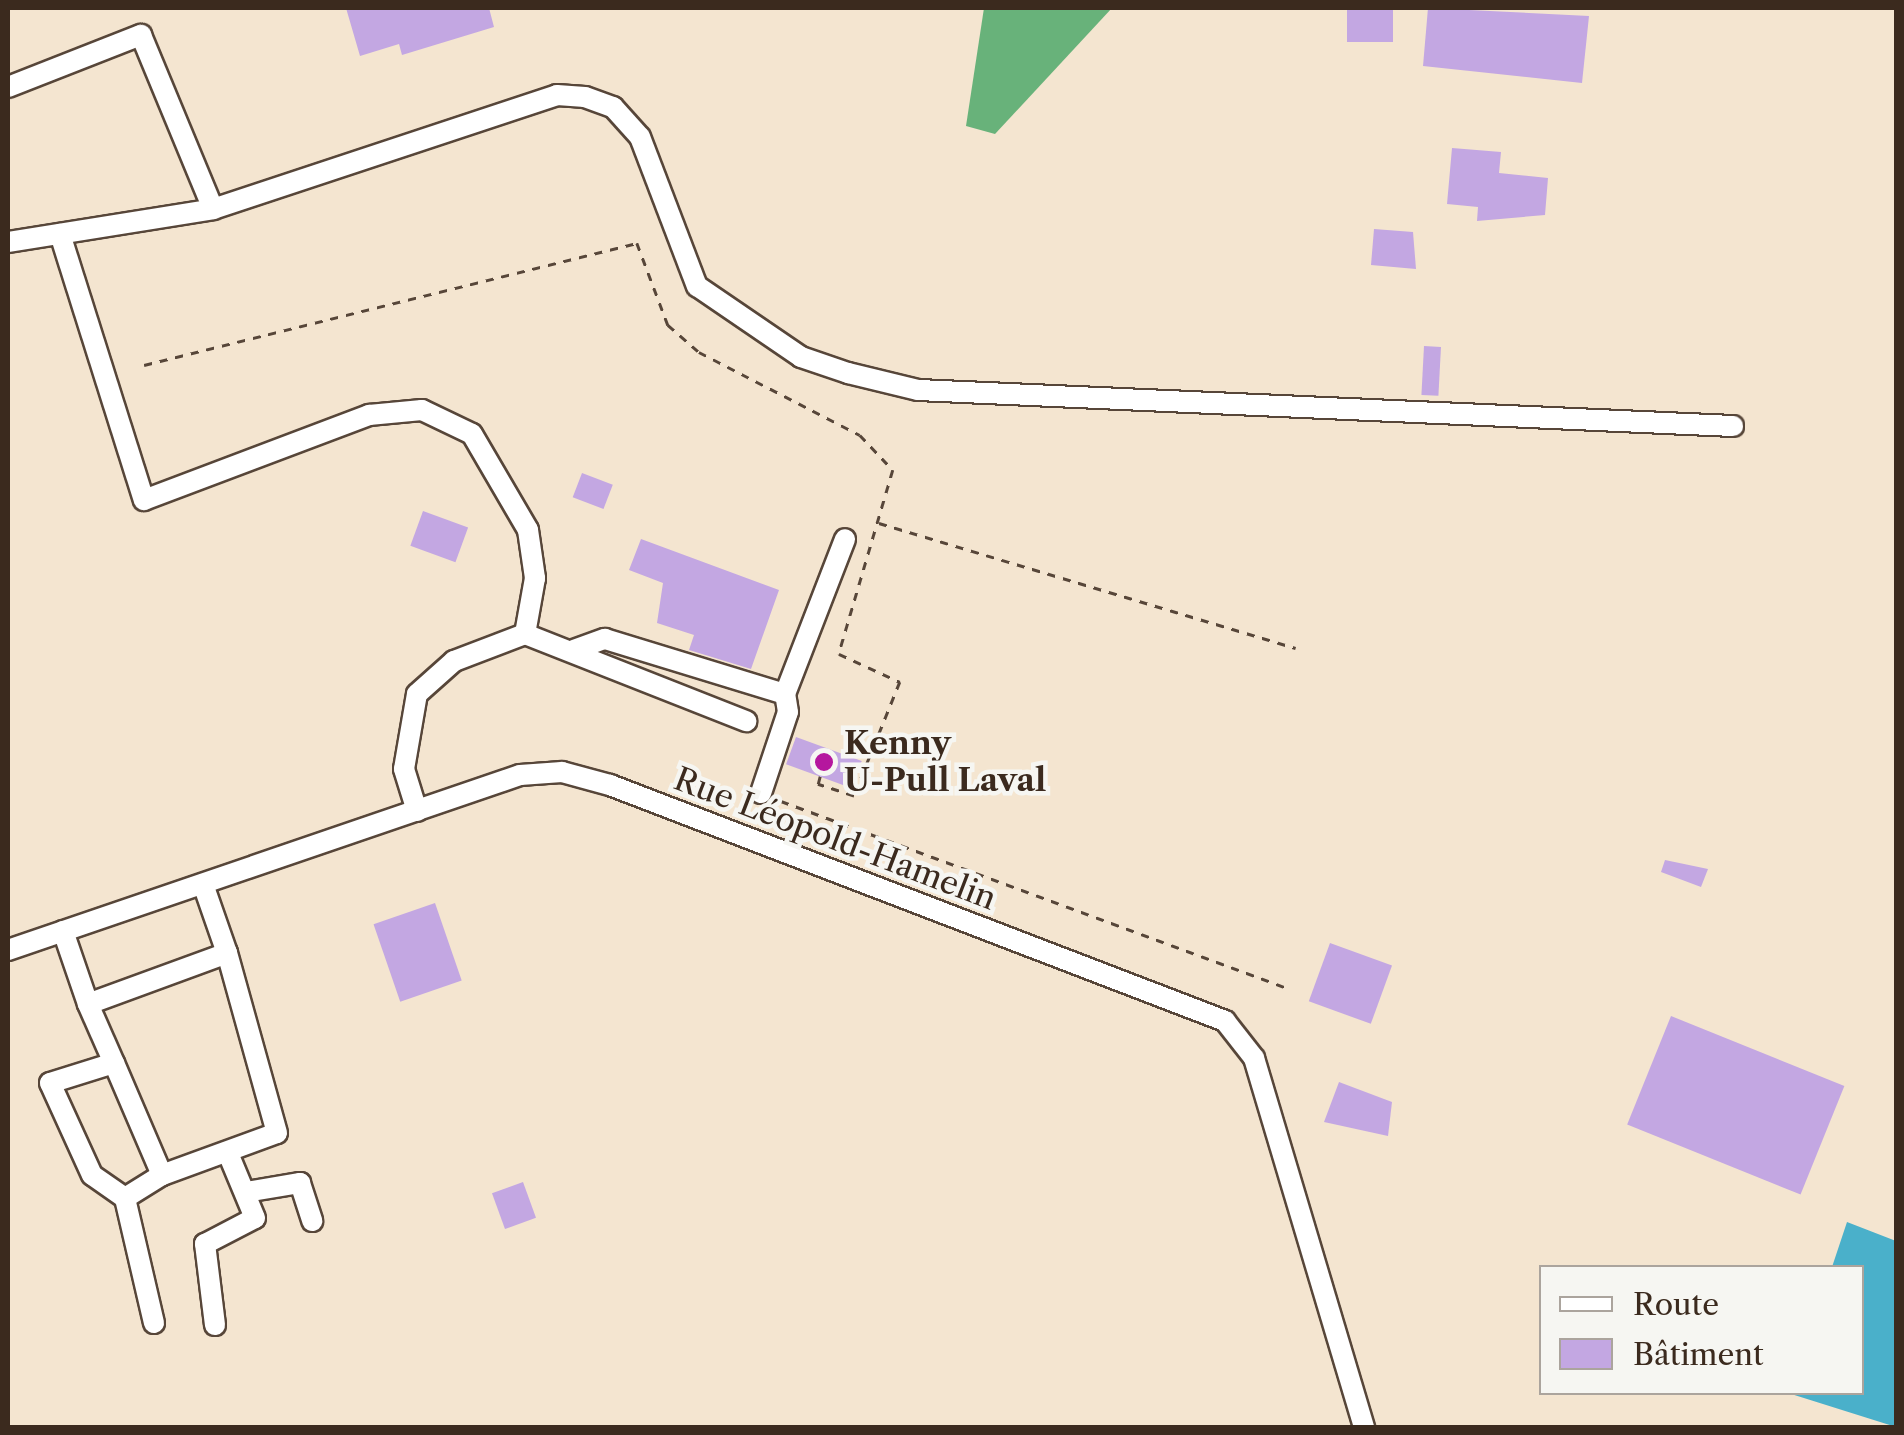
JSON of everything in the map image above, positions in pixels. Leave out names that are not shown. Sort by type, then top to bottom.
[{"type":"street","points":[[8,88],[141,35],[212,209]]},
{"type":"street","points":[[8,242],[212,209],[557,95],[585,97],[614,107],[640,137],[698,286],[801,357],[848,373],[918,390],[1732,426]]},
{"type":"street","points":[[60,234],[144,500],[369,415],[422,410],[472,434],[528,530],[536,578],[525,634]]},
{"type":"street","points":[[760,794],[788,712],[785,694],[845,540]]},
{"type":"street","points":[[417,811],[404,769],[418,694],[454,661],[525,634],[574,650],[746,721]]},
{"type":"street","points":[[574,650],[605,640],[785,694]]},
{"type":"street","name":"Rue Léopold-Hamelin","points":[[8,950],[520,776],[562,772],[1224,1020],[1254,1058],[1364,1428]]},
{"type":"street","points":[[125,1198],[162,1175],[277,1134],[227,953],[202,884]]},
{"type":"street","points":[[63,932],[88,1004],[162,1175]]},
{"type":"street","points":[[88,1004],[227,953]]},
{"type":"street","points":[[114,1062],[50,1083],[92,1175],[125,1198],[154,1323]]},
{"type":"street","points":[[215,1325],[205,1244],[255,1218],[228,1152]]},
{"type":"street","points":[[246,1192],[300,1183],[312,1221]]},
{"type":"path","points":[[144,366],[637,242],[668,325],[688,343],[860,435],[893,470],[840,654],[900,682],[860,773],[854,796],[818,784],[820,776]]},
{"type":"path","points":[[878,523],[1296,648]]},
{"type":"path","points":[[760,794],[1286,988]]},
{"type":"green space","points":[[984,8],[1112,8],[995,134],[966,126]]},
{"type":"water","points":[[1847,1222],[1896,1241],[1896,1427],[1794,1395],[1864,1395],[1864,1265],[1833,1265]]},
{"type":"building","points":[[346,8],[489,8],[494,27],[402,55],[399,44],[360,56]]},
{"type":"building","points":[[1347,8],[1393,8],[1393,42],[1347,42]]},
{"type":"building","points":[[1428,8],[1589,16],[1582,83],[1423,66]]},
{"type":"building","points":[[1452,148],[1501,152],[1499,173],[1548,178],[1545,215],[1477,221],[1478,207],[1447,204]]},
{"type":"building","points":[[1374,229],[1413,232],[1416,269],[1371,265]]},
{"type":"building","points":[[1424,346],[1441,347],[1438,396],[1421,395]]},
{"type":"building","points":[[582,473],[613,485],[603,509],[573,497]]},
{"type":"building","points":[[423,511],[468,527],[455,562],[410,546]]},
{"type":"building","points":[[641,539],[779,590],[751,669],[689,650],[694,635],[657,623],[663,583],[629,570]]},
{"type":"building","name":"Kenny U-Pull Laval","points":[[796,737],[862,761],[852,788],[786,764]]},
{"type":"building","points":[[1665,860],[1708,869],[1701,887],[1661,872]]},
{"type":"building","points":[[435,903],[462,981],[400,1002],[374,924]]},
{"type":"building","points":[[1330,943],[1392,966],[1371,1024],[1309,1001]]},
{"type":"building","points":[[1671,1016],[1844,1086],[1801,1195],[1627,1124]]},
{"type":"building","points":[[1339,1082],[1392,1102],[1388,1136],[1324,1122]]},
{"type":"building","points":[[523,1182],[536,1218],[505,1229],[492,1193]]},
{"type":"place","name":"Kenny U-Pull Laval","points":[[824,762]]}]
